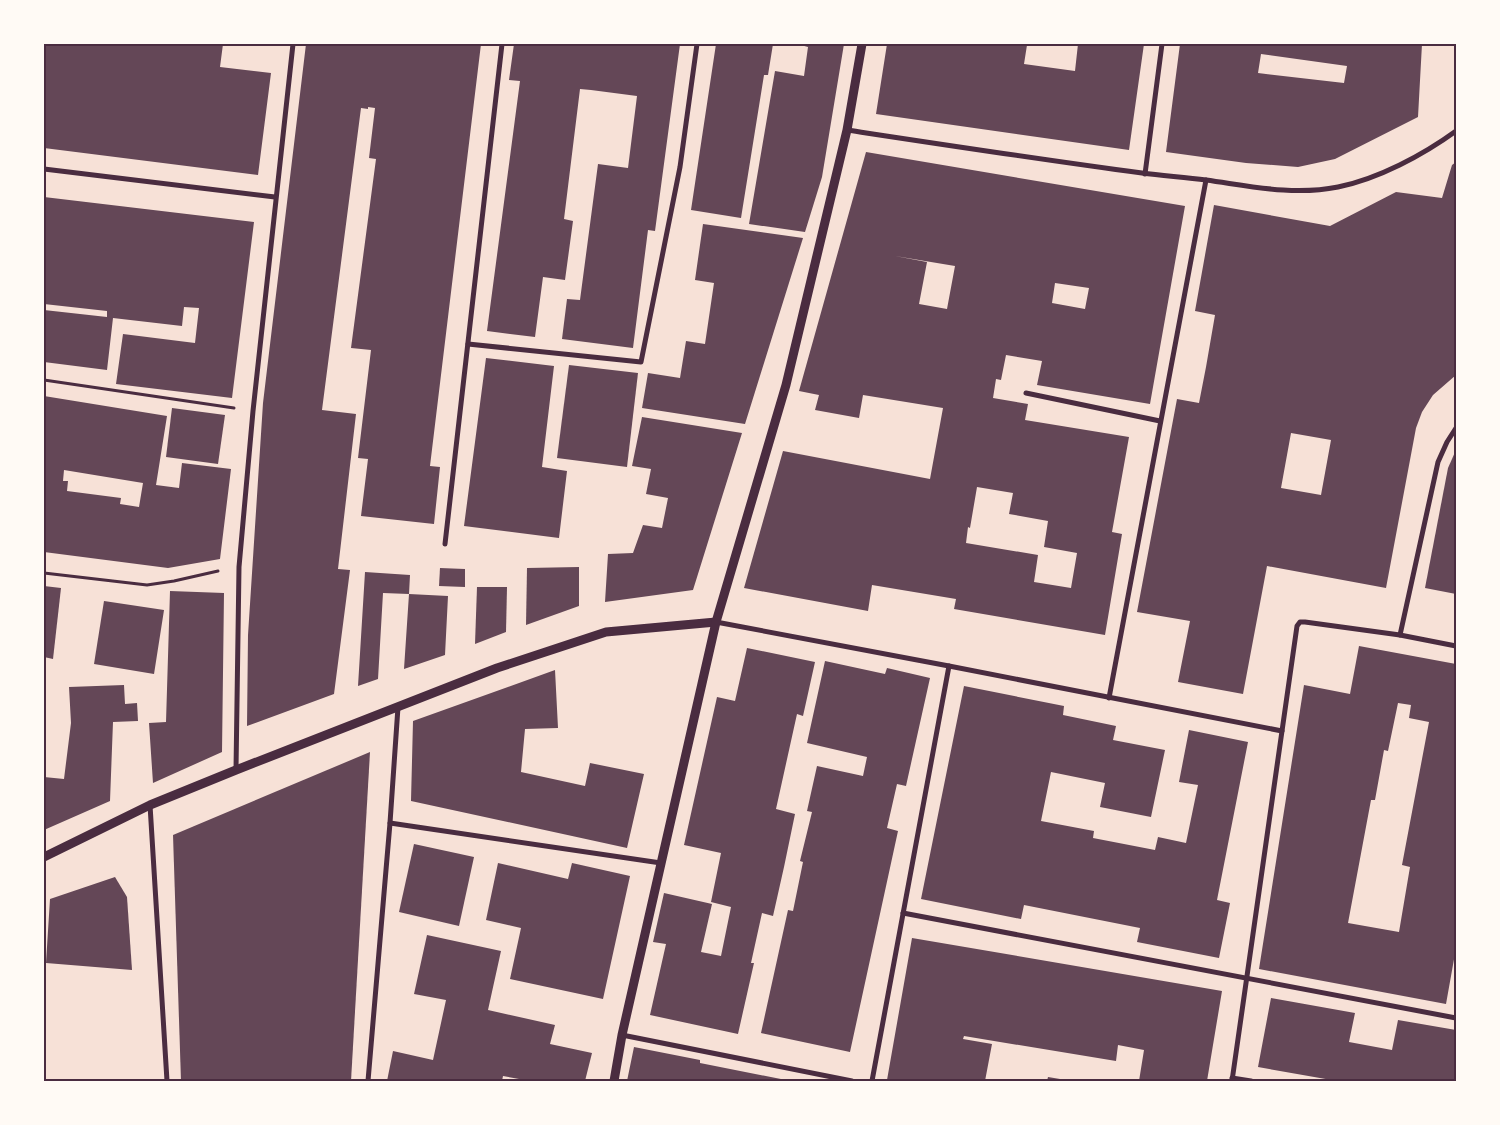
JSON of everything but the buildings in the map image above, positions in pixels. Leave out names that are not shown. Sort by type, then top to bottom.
[{"type":"street","points":[[236,770],[239,567],[275,197],[293,44]]},
{"type":"street","points":[[445,544],[502,44]]},
{"type":"street","points":[[468,344],[641,362],[680,166],[697,44]]},
{"type":"street","points":[[614,1081],[622,1035],[716,622],[786,385],[847,130],[862,44]]},
{"type":"street","points":[[1144,174],[1162,44]]},
{"type":"street","points":[[847,130],[1144,174],[1278,190],[1316,190],[1338,187],[1371,178],[1434,147],[1456,131]]},
{"type":"street","points":[[44,169],[275,197]]},
{"type":"street","points":[[1108,698],[1206,180]]},
{"type":"street","points":[[1026,393],[1160,421]]},
{"type":"street","points":[[1400,635],[1438,462],[1456,428]]},
{"type":"street","points":[[44,858],[150,806],[236,770],[497,668],[606,632],[716,622],[1282,731]]},
{"type":"street","points":[[1251,1081],[1232,1079],[1298,625],[1305,622],[1400,635],[1456,646]]},
{"type":"street","points":[[872,1081],[949,666]]},
{"type":"street","points":[[368,1081],[398,707]]},
{"type":"street","points":[[150,806],[167,1081]]},
{"type":"street","points":[[390,823],[661,863]]},
{"type":"street","points":[[903,914],[1456,1018]]},
{"type":"street","points":[[622,1035],[852,1081]]},
{"type":"path","points":[[44,380],[253,411]]},
{"type":"path","points":[[44,574],[147,585],[174,582],[192,576],[239,567]]}]
